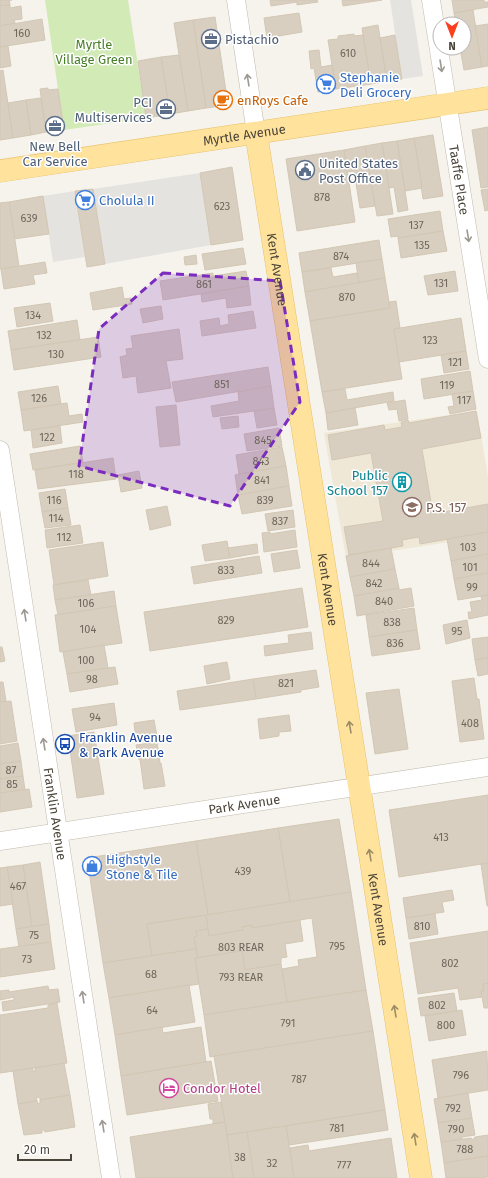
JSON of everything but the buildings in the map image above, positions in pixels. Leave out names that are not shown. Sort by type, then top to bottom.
[{"type":"main road","name":"Myrtle Avenue","points":[[0,171],[488,98]]},
{"type":"main road","name":"Kent Avenue","points":[[256,133],[421,1178]]},
{"type":"street","name":"Kent Avenue","points":[[236,0],[256,133]]},
{"type":"street","name":"Taaffe Place","points":[[431,0],[488,359]]},
{"type":"street","name":"Franklin Avenue","points":[[0,450],[111,1178]]},
{"type":"street","name":"Park Avenue","points":[[0,841],[488,767]]},
{"type":"highlighted area","points":[[163,273],[280,281],[300,402],[230,506],[79,466],[99,329]]},
{"type":"shaded area","points":[[390,0],[411,0],[423,76],[402,79]]},
{"type":"shaded area","points":[[200,173],[211,245],[105,264],[93,189]]},
{"type":"shaded area","points":[[75,191],[85,257],[53,262],[43,196]]},
{"type":"shaded area","name":"P.S. 157","points":[[477,411],[488,477],[488,536],[346,558],[324,433]]},
{"type":"green space","name":"Myrtle Village Green","points":[[45,0],[128,0],[146,118],[64,130]]},
{"type":"place","name":"Pistachio","points":[[211,39]]},
{"type":"place","name":"Stephanie Deli Grocery","points":[[326,84]]},
{"type":"place","name":"enRoys Cafe","points":[[223,100]]},
{"type":"place","name":"PCI Multiservices","points":[[166,109]]},
{"type":"place","name":"New Bell Car Service","points":[[55,126]]},
{"type":"place","name":"United States Post Office","points":[[305,170]]},
{"type":"place","name":"Cholula II","points":[[85,200]]},
{"type":"place","name":"Public School 157","points":[[402,482]]},
{"type":"place","name":"P.S. 157","points":[[412,507]]},
{"type":"place","name":"Franklin Avenue & Park Avenue","points":[[65,744]]},
{"type":"place","name":"Highstyle Stone & Tile","points":[[92,866]]},
{"type":"place","name":"Condor Hotel","points":[[169,1088]]}]
